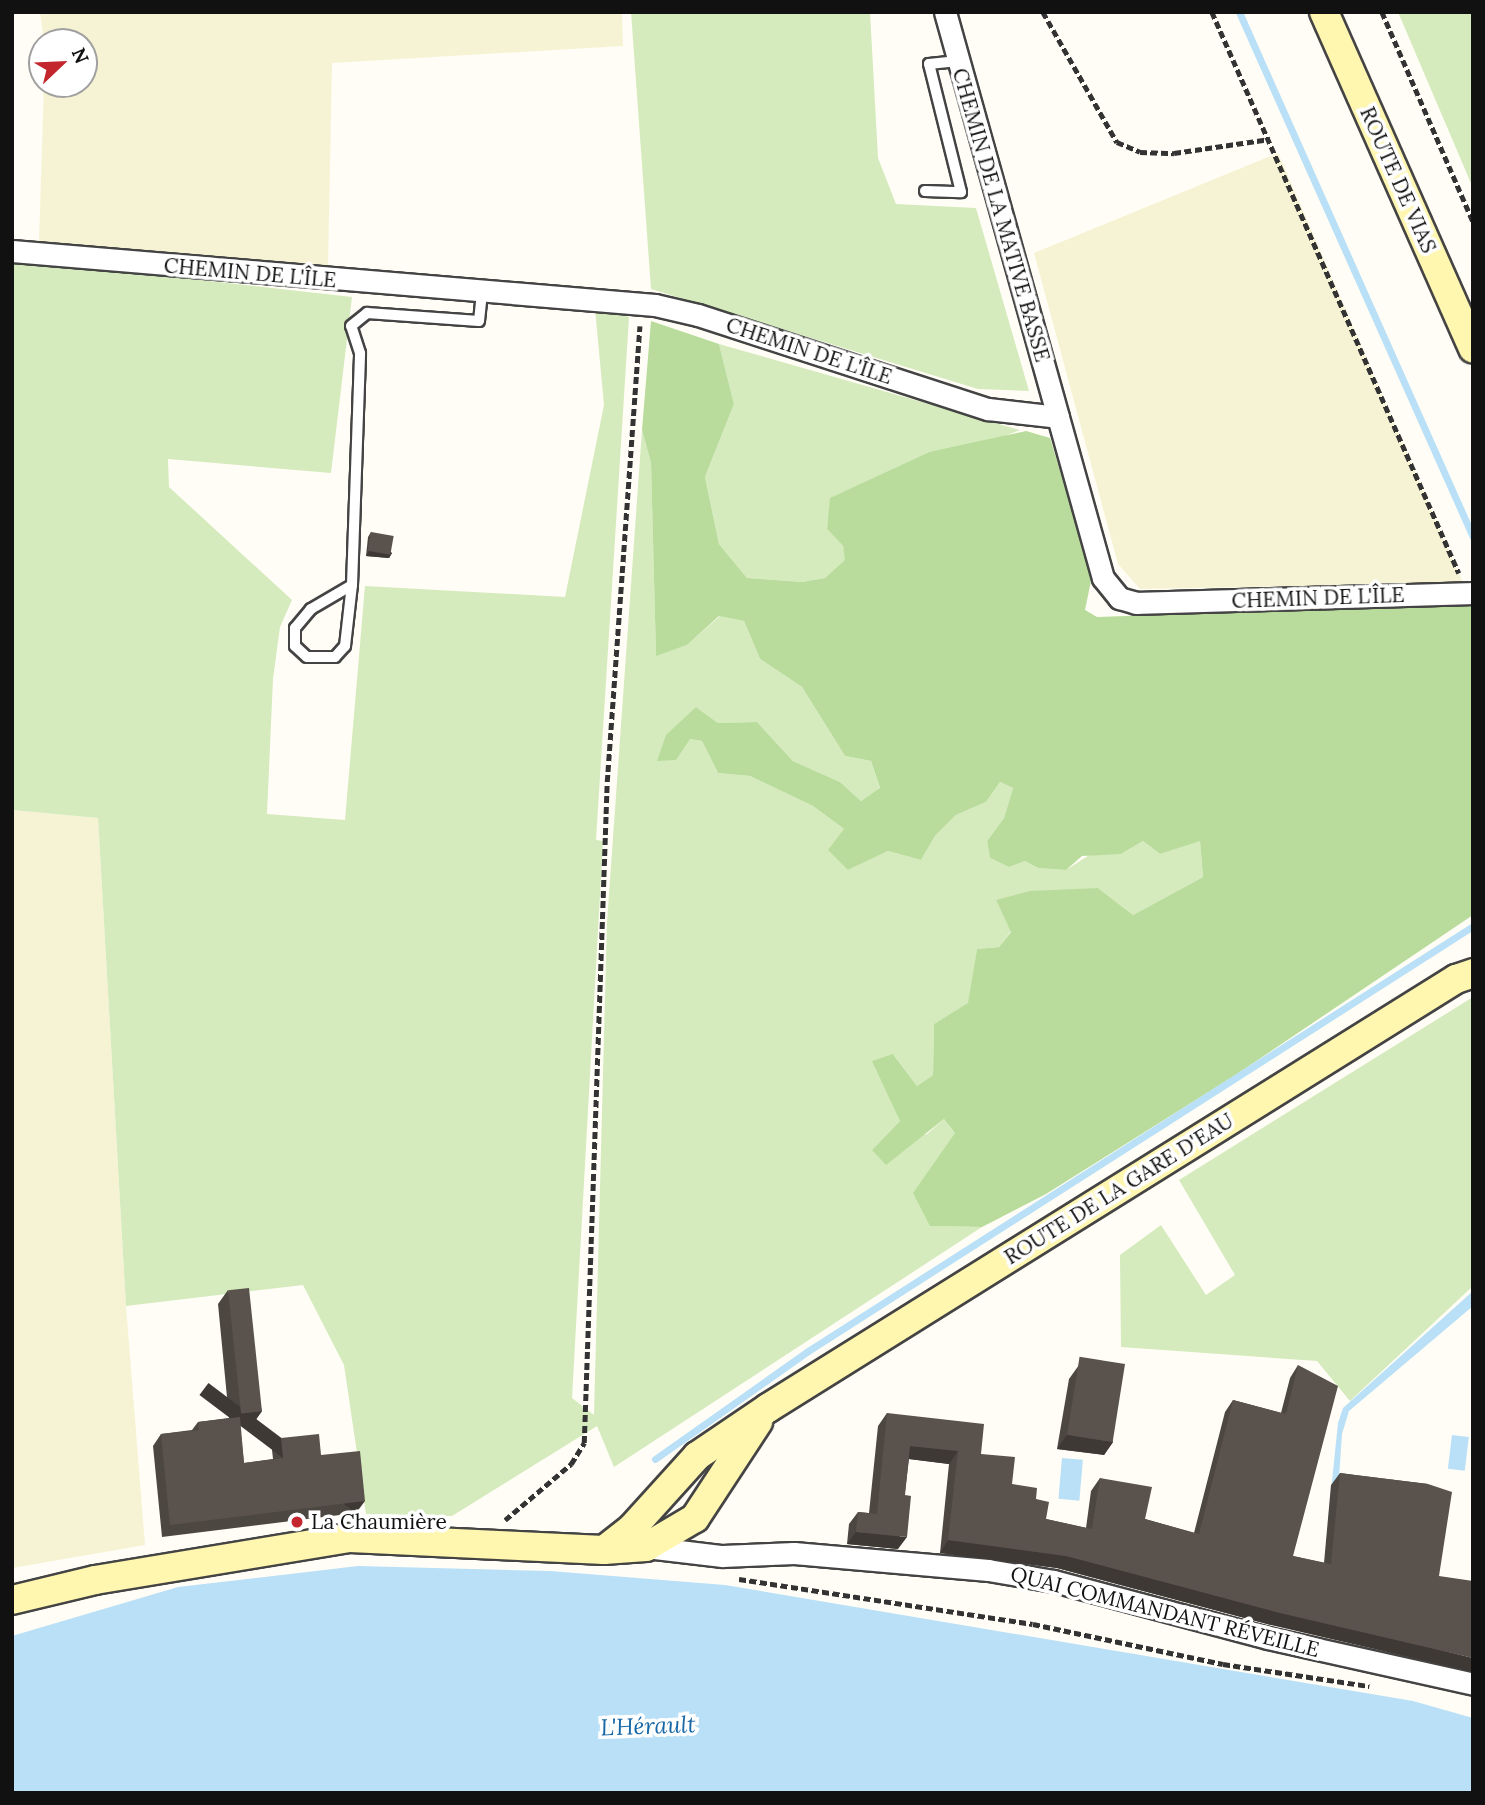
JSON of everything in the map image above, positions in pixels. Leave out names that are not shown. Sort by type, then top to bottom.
[{"type":"main road","name":"ROUTE DE VIAS","points":[[1324,12],[1473,348]]},
{"type":"main road","name":"ROUTE DE LA GARE D'EAU","points":[[604,1550],[632,1528],[673,1479],[697,1456],[768,1408],[1456,979],[1473,973]]},
{"type":"main road","name":"ROUTE DE LA GARE D'EAU","points":[[659,1546],[695,1517],[768,1408]]},
{"type":"main road","points":[[12,1600],[95,1580],[350,1538],[604,1550],[659,1546]]},
{"type":"street","name":"CHEMIN DE LA MATIVE BASSE","points":[[945,12],[1058,417]]},
{"type":"street","name":"CHEMIN DE L'ÎLE","points":[[12,251],[642,304],[698,315],[988,409],[1058,417],[1103,578],[1119,598],[1136,603],[1471,593]]},
{"type":"street","points":[[659,1546],[661,1510],[673,1479]]},
{"type":"street","name":"QUAI COMMANDANT RÉVEILLE","points":[[659,1546],[722,1556],[794,1553],[1041,1578],[1268,1638],[1473,1684]]},
{"type":"lane","points":[[925,191],[961,192],[929,64],[958,61]]},
{"type":"lane","points":[[352,585],[311,609],[295,628],[295,646],[307,657],[335,657],[345,646],[352,585],[360,353],[351,326],[367,313],[479,321],[482,292]]},
{"type":"path","points":[[1043,12],[1117,142],[1140,152],[1174,153],[1270,139]]},
{"type":"path","points":[[1212,12],[1471,593]]},
{"type":"path","points":[[1382,12],[1473,221]]},
{"type":"path","points":[[488,1546],[508,1517],[571,1464],[583,1443],[607,782],[642,304]]},
{"type":"path","points":[[732,1578],[1020,1622],[1223,1664],[1383,1688]]},
{"type":"shaded area","points":[[40,12],[622,12],[623,46],[332,63],[328,268],[39,241],[44,98],[98,98],[98,28],[42,28]]},
{"type":"shaded area","points":[[1278,153],[1463,583],[1140,589],[1118,564],[1034,253]]},
{"type":"shaded area","points":[[12,810],[98,818],[126,1306],[145,1545],[12,1568]]},
{"type":"green space","points":[[631,12],[870,12],[878,158],[896,204],[976,208],[1029,391],[978,389],[651,289]]},
{"type":"green space","points":[[1398,12],[1473,12],[1473,188]]},
{"type":"green space","points":[[12,259],[352,297],[331,473],[168,459],[169,487],[292,600],[280,627],[273,679],[267,814],[345,820],[365,586],[565,597],[604,405],[595,309],[629,317],[596,840],[603,841],[572,1398],[594,1415],[607,922],[642,430],[651,463],[656,655],[687,645],[720,616],[744,621],[760,659],[802,687],[845,756],[871,761],[880,789],[861,801],[840,782],[793,761],[757,722],[718,723],[696,707],[690,739],[702,741],[718,773],[750,776],[813,806],[844,829],[848,870],[888,851],[921,860],[935,836],[956,815],[986,802],[1000,782],[1013,788],[1004,818],[987,841],[990,858],[1009,867],[1025,861],[1038,868],[1066,870],[1094,852],[1121,854],[1143,841],[1160,854],[1200,840],[1203,877],[1133,915],[1098,888],[996,900],[1011,931],[999,947],[977,949],[969,1003],[934,1024],[933,1075],[917,1086],[894,1055],[900,1121],[872,1150],[927,1134],[944,1119],[955,1133],[931,1226],[982,1227],[614,1467],[597,1426],[452,1516],[366,1514],[344,1365],[303,1285],[126,1306],[98,818],[12,810]]},
{"type":"green space","points":[[651,321],[719,344],[734,404],[705,477],[719,544],[747,578],[802,582],[825,578],[845,560],[843,546],[827,529],[830,498],[929,452],[1026,431],[1050,438],[1092,576],[1085,610],[1097,617],[1473,604],[1473,915],[1234,1076],[1046,1194],[982,1227],[930,1226],[913,1193],[955,1133],[944,1119],[886,1165],[872,1150],[900,1121],[872,1061],[893,1054],[917,1086],[933,1075],[934,1024],[968,1003],[977,949],[999,947],[1011,932],[996,900],[1030,891],[1098,888],[1133,915],[1203,877],[1200,841],[1160,854],[1143,841],[1121,854],[1082,856],[1066,870],[1038,868],[1025,861],[1009,867],[990,858],[987,841],[1004,818],[1013,788],[1000,782],[986,802],[956,815],[935,836],[921,860],[888,851],[848,870],[828,850],[844,829],[813,806],[750,776],[718,773],[702,741],[690,739],[676,760],[657,761],[666,735],[696,707],[718,723],[757,722],[793,761],[840,782],[861,801],[880,788],[871,761],[845,756],[802,687],[760,659],[744,621],[719,616],[687,645],[656,656],[651,463],[642,430]]},
{"type":"green space","points":[[719,344],[1020,430],[992,441],[929,452],[831,498],[827,529],[843,546],[846,560],[825,578],[802,582],[747,578],[719,544],[705,477],[734,404]]},
{"type":"green space","points":[[1473,997],[1473,1286],[1350,1401],[1317,1361],[1121,1347],[1120,1255],[1161,1225],[1206,1295],[1235,1275],[1179,1180]]},
{"type":"water","points":[[1473,1291],[1473,1306],[1349,1411],[1342,1434],[1336,1521],[1328,1520],[1338,1423],[1343,1408]]},
{"type":"water","points":[[1452,1435],[1469,1437],[1465,1471],[1448,1469]]},
{"type":"water","points":[[1062,1458],[1083,1460],[1079,1501],[1058,1499]]},
{"type":"water","name":"L'Hérault","points":[[358,1566],[550,1571],[725,1585],[1413,1701],[1473,1718],[1473,1793],[12,1793],[12,1636],[178,1587]]},
{"type":"building","points":[[371,532],[394,536],[390,555],[368,551]]},
{"type":"building","points":[[249,1288],[262,1411],[241,1414],[228,1290]]},
{"type":"building","points":[[1080,1357],[1125,1364],[1113,1442],[1067,1435]]},
{"type":"building","points":[[1298,1365],[1338,1386],[1293,1556],[1331,1564],[1340,1473],[1428,1484],[1452,1492],[1439,1576],[1473,1581],[1473,1658],[1280,1613],[1066,1556],[948,1540],[958,1451],[910,1446],[905,1495],[911,1496],[907,1537],[856,1532],[858,1512],[877,1514],[887,1413],[984,1424],[981,1454],[1015,1457],[1012,1484],[1037,1488],[1036,1499],[1049,1502],[1046,1519],[1092,1529],[1100,1478],[1152,1487],[1145,1519],[1199,1534],[1233,1400],[1286,1414]]},
{"type":"building","points":[[240,1417],[244,1463],[283,1458],[281,1438],[319,1434],[321,1455],[360,1451],[365,1501],[170,1525],[161,1434],[199,1430],[198,1422]]},
{"type":"waterway","points":[[1239,12],[1473,537]]},
{"type":"waterway","points":[[655,1459],[808,1351],[1473,926]]},
{"type":"place","name":"La Chaumière","points":[[297,1522]]}]
